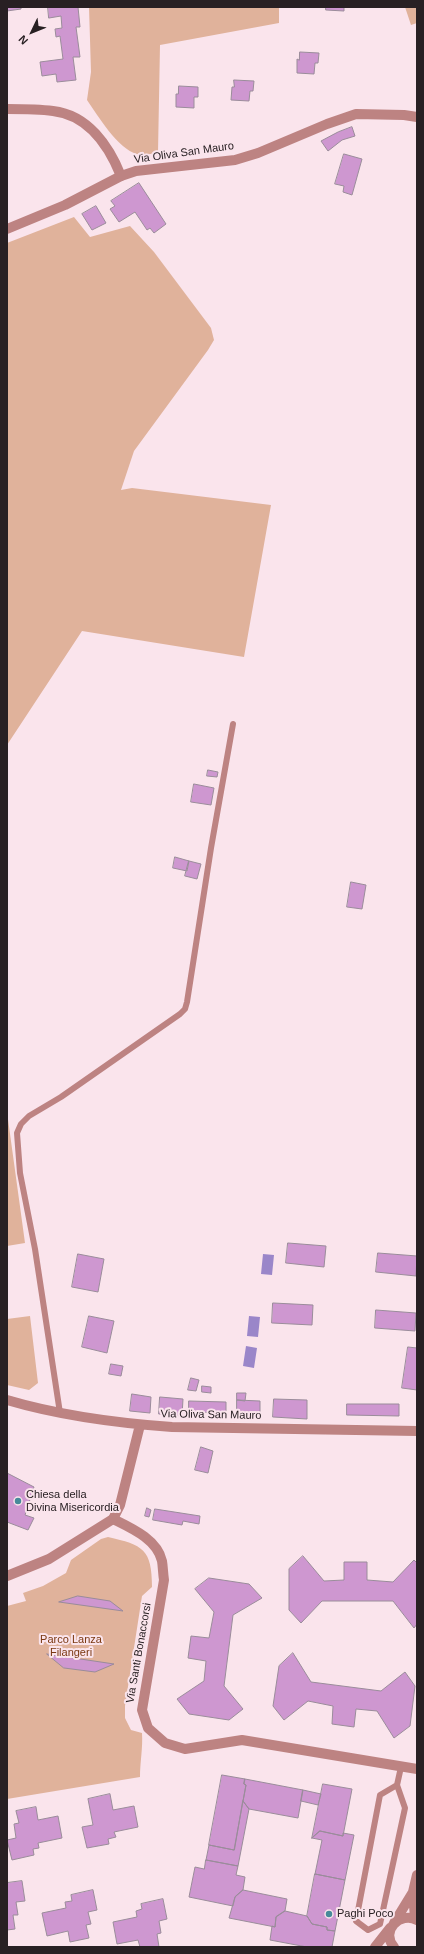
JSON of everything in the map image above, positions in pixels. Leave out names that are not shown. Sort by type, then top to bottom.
[{"type":"street","points":[[7,109],[55,111],[87,123],[99,136],[121,176]]},
{"type":"street","name":"Via Oliva San Mauro","points":[[7,229],[65,205],[121,176],[136,171],[235,160],[258,153],[356,114],[404,115],[417,117]]},
{"type":"street","name":"Via Oliva San Mauro","points":[[7,1400],[79,1417],[140,1425],[180,1428],[417,1431]]},
{"type":"street","points":[[7,1576],[49,1559],[113,1519],[120,1505],[140,1425]]},
{"type":"street","name":"Via Santi Bonaccorsi","points":[[113,1519],[143,1536],[153,1544],[162,1560],[164,1580],[142,1710],[148,1728],[165,1743],[185,1749],[242,1740],[417,1769]]},
{"type":"street","points":[[375,1947],[393,1925],[413,1892],[417,1875]]},
{"type":"street","points":[[394,1947],[390,1939],[393,1925],[404,1918],[416,1920],[413,1892]]},
{"type":"lane","points":[[60,1413],[35,1249],[20,1173],[17,1133],[21,1124],[29,1116],[61,1097],[185,1009],[233,724]]},
{"type":"lane","points":[[397,1785],[380,1795],[356,1921],[368,1930],[380,1924],[405,1808],[397,1785],[401,1767]]},
{"type":"green space","points":[[89,7],[279,7],[279,23],[160,45],[158,152],[142,155],[130,151],[116,139],[87,100],[91,72]]},
{"type":"green space","points":[[405,7],[417,7],[417,23],[411,25]]},
{"type":"green space","points":[[74,217],[90,237],[130,226],[154,252],[211,328],[214,340],[134,451],[121,490],[132,488],[271,505],[244,657],[82,631],[7,745],[7,243]]},
{"type":"green space","points":[[7,1112],[25,1243],[7,1246]]},
{"type":"green space","points":[[30,1316],[38,1383],[29,1390],[7,1385],[7,1319]]},
{"type":"green space","name":"Parco Lanza Filangeri","points":[[108,1537],[130,1543],[143,1551],[150,1564],[152,1574],[152,1587],[142,1596],[125,1706],[125,1718],[131,1730],[142,1733],[140,1777],[7,1799],[7,1606],[26,1601],[23,1593],[43,1586],[66,1573],[71,1560],[101,1539]]},
{"type":"shaded area","points":[[263,1254],[274,1255],[272,1275],[261,1274]]},
{"type":"shaded area","points":[[249,1316],[260,1317],[258,1337],[247,1336]]},
{"type":"shaded area","points":[[246,1346],[257,1348],[254,1368],[243,1366]]},
{"type":"building","points":[[7,7],[21,7],[21,9],[7,11]]},
{"type":"building","points":[[48,7],[78,7],[80,27],[76,27],[80,57],[73,57],[76,80],[57,82],[56,74],[42,76],[40,62],[63,59],[60,36],[56,37],[55,29],[62,28],[61,16],[49,18]]},
{"type":"building","points":[[326,7],[344,7],[344,11],[326,10]]},
{"type":"building","points":[[300,52],[319,53],[318,63],[315,63],[314,74],[297,73],[297,59],[299,60]]},
{"type":"building","points":[[234,80],[254,81],[253,91],[250,91],[249,101],[231,100]]},
{"type":"building","points":[[179,86],[198,87],[198,97],[194,97],[194,108],[176,107],[176,94],[178,94]]},
{"type":"building","points":[[352,127],[355,136],[342,140],[328,151],[321,141],[338,132]]},
{"type":"building","points":[[344,154],[362,159],[352,195],[343,192],[344,186],[335,184]]},
{"type":"building","points":[[139,183],[166,224],[154,233],[150,228],[147,230],[135,212],[119,222],[110,209],[115,206],[111,201]]},
{"type":"building","points":[[96,206],[106,223],[92,230],[82,214]]},
{"type":"building","points":[[208,770],[218,772],[217,777],[207,776]]},
{"type":"building","points":[[194,784],[214,788],[211,805],[191,802]]},
{"type":"building","points":[[175,857],[189,861],[187,871],[173,868]]},
{"type":"building","points":[[189,861],[201,864],[197,879],[185,876]]},
{"type":"building","points":[[351,882],[366,885],[362,909],[347,907]]},
{"type":"building","points":[[288,1243],[326,1246],[324,1267],[286,1263]]},
{"type":"building","points":[[378,1253],[417,1256],[416,1276],[376,1272]]},
{"type":"building","points":[[78,1254],[104,1259],[98,1292],[72,1287]]},
{"type":"building","points":[[273,1303],[313,1305],[312,1325],[272,1323]]},
{"type":"building","points":[[376,1310],[416,1313],[415,1331],[375,1328]]},
{"type":"building","points":[[89,1316],[114,1321],[107,1353],[82,1347]]},
{"type":"building","points":[[408,1347],[417,1348],[417,1390],[402,1388]]},
{"type":"building","points":[[111,1364],[123,1366],[121,1376],[109,1374]]},
{"type":"building","points":[[191,1378],[199,1380],[196,1391],[188,1390]]},
{"type":"building","points":[[202,1386],[211,1387],[211,1393],[202,1392]]},
{"type":"building","points":[[237,1393],[246,1393],[245,1401],[237,1400]]},
{"type":"building","points":[[132,1394],[151,1397],[150,1413],[130,1411]]},
{"type":"building","points":[[160,1397],[183,1399],[182,1416],[159,1414]]},
{"type":"building","points":[[274,1399],[307,1400],[307,1419],[273,1417]]},
{"type":"building","points":[[237,1400],[260,1401],[260,1414],[237,1413]]},
{"type":"building","points":[[189,1401],[226,1402],[226,1413],[189,1412]]},
{"type":"building","points":[[347,1404],[399,1404],[399,1416],[347,1415]]},
{"type":"building","points":[[201,1447],[213,1451],[208,1473],[195,1470]]},
{"type":"building","name":"Chiesa della Divina Misericordia","points":[[7,1473],[34,1487],[25,1515],[34,1518],[28,1530],[7,1522]]},
{"type":"building","points":[[147,1508],[151,1510],[149,1517],[145,1516]]},
{"type":"building","points":[[155,1509],[200,1516],[199,1524],[183,1521],[182,1525],[153,1520]]},
{"type":"building","points":[[303,1556],[324,1581],[344,1580],[344,1562],[367,1562],[367,1580],[393,1582],[414,1560],[417,1563],[417,1624],[414,1628],[393,1601],[322,1601],[301,1623],[289,1610],[289,1569]]},
{"type":"building","points":[[209,1578],[249,1584],[262,1598],[233,1615],[224,1686],[243,1709],[229,1720],[189,1714],[177,1699],[204,1681],[206,1661],[188,1658],[191,1636],[209,1638],[214,1612],[195,1589]]},
{"type":"building","points":[[78,1596],[110,1601],[123,1611],[59,1602]]},
{"type":"building","points":[[293,1653],[311,1682],[381,1691],[405,1672],[415,1686],[410,1726],[394,1738],[377,1711],[356,1709],[354,1727],[332,1724],[333,1706],[308,1701],[284,1720],[273,1706],[279,1666]]},
{"type":"building","points":[[47,1654],[114,1664],[95,1672],[64,1668]]},
{"type":"building","points":[[222,1775],[245,1779],[244,1784],[246,1785],[234,1850],[209,1845]]},
{"type":"building","points":[[245,1779],[303,1790],[298,1818],[249,1809],[243,1801],[246,1785],[244,1784]]},
{"type":"building","points":[[323,1784],[352,1789],[343,1836],[320,1831],[312,1838]]},
{"type":"building","points":[[303,1790],[321,1794],[318,1805],[301,1801]]},
{"type":"building","points":[[110,1794],[113,1810],[134,1806],[138,1827],[114,1832],[116,1837],[108,1839],[109,1844],[87,1848],[82,1827],[93,1825],[88,1799]]},
{"type":"building","points":[[243,1801],[249,1809],[238,1866],[206,1860],[209,1845],[234,1850]]},
{"type":"building","points":[[36,1807],[38,1820],[58,1816],[62,1838],[38,1843],[39,1848],[33,1849],[34,1855],[12,1860],[7,1840],[16,1838],[14,1824],[19,1823],[16,1811]]},
{"type":"building","points":[[320,1831],[343,1836],[343,1833],[354,1835],[345,1880],[315,1874],[322,1840],[312,1838]]},
{"type":"building","points":[[206,1860],[238,1866],[236,1875],[245,1877],[243,1890],[235,1897],[233,1906],[189,1897],[195,1867],[204,1869]]},
{"type":"building","points":[[315,1874],[345,1880],[335,1931],[327,1930],[327,1927],[312,1924],[307,1916]]},
{"type":"building","points":[[22,1881],[25,1901],[16,1902],[18,1915],[13,1915],[15,1929],[7,1930],[7,1883]]},
{"type":"building","points":[[93,1890],[97,1910],[88,1912],[91,1924],[86,1925],[89,1938],[70,1942],[68,1931],[47,1936],[42,1913],[66,1908],[65,1902],[72,1901],[71,1895]]},
{"type":"building","points":[[243,1890],[287,1899],[285,1911],[276,1917],[275,1927],[229,1918],[235,1897]]},
{"type":"building","points":[[163,1899],[167,1919],[159,1921],[161,1933],[157,1934],[159,1947],[140,1947],[138,1940],[117,1944],[113,1922],[137,1917],[136,1911],[142,1909],[141,1904]]},
{"type":"building","points":[[285,1911],[307,1916],[312,1924],[327,1927],[327,1930],[335,1931],[332,1947],[307,1947],[270,1940],[272,1926],[275,1927],[276,1917]]},
{"type":"place","name":"Chiesa della Divina Misericordia","points":[[18,1501]]},
{"type":"place","name":"Paghi Poco","points":[[329,1914]]}]
